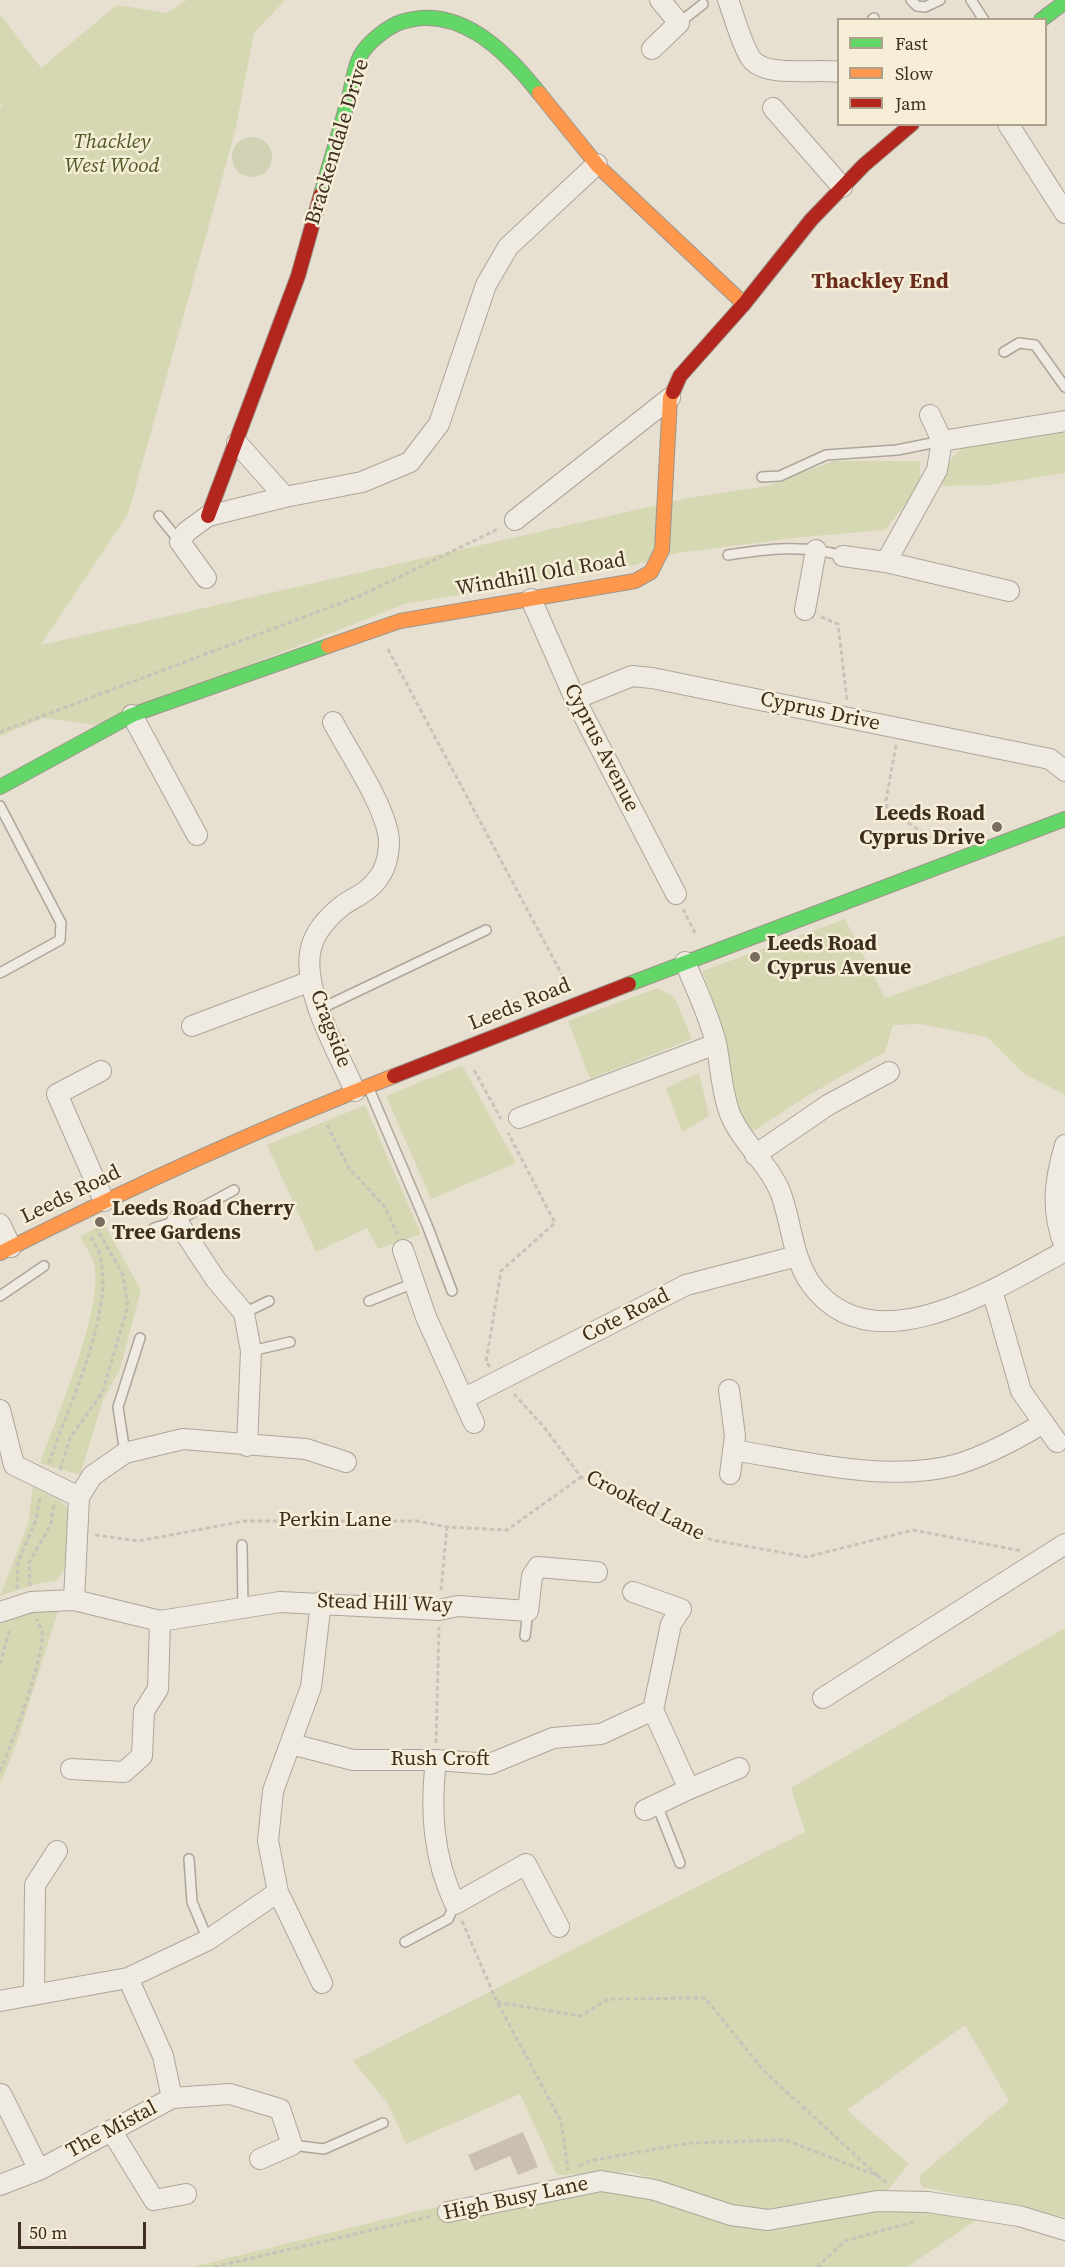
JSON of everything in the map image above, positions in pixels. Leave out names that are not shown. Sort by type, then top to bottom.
[{"type":"street","points":[[652,48],[679,23],[660,0]]},
{"type":"street","points":[[728,0],[750,58],[758,66],[771,70],[837,69]]},
{"type":"street","points":[[1044,18],[1065,2]]},
{"type":"street","name":"Brackendale Drive","points":[[208,516],[298,276],[362,54],[381,31],[411,8],[458,20],[484,35],[506,56],[597,164],[744,304]]},
{"type":"street","points":[[772,108],[842,187]]},
{"type":"street","name":"Windhill Old Road","points":[[0,787],[132,715],[377,628],[400,621],[635,581],[651,572],[662,550],[670,398],[680,376],[744,304],[811,220],[842,187],[908,126]]},
{"type":"street","points":[[1009,126],[1064,211]]},
{"type":"street","points":[[206,578],[180,542],[186,532],[208,516],[285,497],[362,483],[410,462],[439,424],[486,285],[508,247],[597,164]]},
{"type":"street","points":[[515,520],[670,398]]},
{"type":"street","points":[[886,562],[937,470],[942,441],[930,416]]},
{"type":"street","points":[[942,441],[1065,421]]},
{"type":"street","points":[[237,442],[285,497]]},
{"type":"street","points":[[805,610],[816,550]]},
{"type":"street","points":[[843,556],[886,562],[1009,591]]},
{"type":"street","name":"Cyprus Avenue","points":[[531,599],[575,699],[676,894]]},
{"type":"street","name":"Cyprus Drive","points":[[575,699],[632,676],[1050,759],[1065,771]]},
{"type":"street","points":[[132,715],[197,835]]},
{"type":"street","name":"Cragside","points":[[333,722],[383,816],[389,835],[387,858],[381,876],[368,890],[330,915],[317,932],[310,952],[311,981],[320,1009],[362,1088]]},
{"type":"street","name":"Leeds Road","points":[[6,1250],[104,1201],[317,1106],[705,954],[1065,819]]},
{"type":"street","points":[[685,962],[716,1044],[723,1093],[742,1136],[780,1191],[797,1256],[811,1283],[829,1304],[850,1316],[873,1322],[908,1320],[992,1290],[1065,1249],[1056,1219],[1054,1192],[1065,1145]]},
{"type":"street","points":[[192,1026],[311,981]]},
{"type":"street","points":[[509,1123],[716,1044]]},
{"type":"street","points":[[101,1071],[57,1094],[104,1201]]},
{"type":"street","points":[[756,1155],[828,1105],[889,1072]]},
{"type":"street","points":[[177,1221],[216,1280],[244,1313],[251,1351],[247,1446]]},
{"type":"street","points":[[0,1224],[6,1250]]},
{"type":"street","points":[[403,1250],[426,1317],[474,1423]]},
{"type":"street","name":"Cote Road","points":[[463,1399],[686,1285],[797,1256]]},
{"type":"street","points":[[992,1290],[1017,1380],[1026,1401],[1057,1442]]},
{"type":"street","points":[[729,1390],[734,1416],[730,1474]]},
{"type":"street","points":[[0,1410],[7,1470],[43,1479],[79,1497]]},
{"type":"street","points":[[733,1450],[825,1464],[910,1472],[955,1465],[978,1457],[1042,1424]]},
{"type":"street","points":[[74,1599],[75,1532],[79,1497],[92,1476],[124,1453],[183,1439],[306,1449],[346,1462]]},
{"type":"street","points":[[823,1698],[1065,1544]]},
{"type":"street","points":[[528,1611],[532,1576],[538,1567],[597,1572]]},
{"type":"street","points":[[633,1592],[681,1609],[671,1624],[653,1710],[689,1789]]},
{"type":"street","name":"Stead Hill Way","points":[[8,1610],[31,1602],[74,1599],[160,1621],[280,1602],[321,1602],[439,1610],[458,1606],[528,1611]]},
{"type":"street","points":[[321,1602],[311,1687],[273,1791],[268,1841],[278,1892],[322,1983]]},
{"type":"street","points":[[71,1769],[124,1772],[142,1756],[144,1711],[158,1689],[160,1621]]},
{"type":"street","name":"Rush Croft","points":[[291,1744],[353,1760],[436,1760],[490,1764],[553,1738],[601,1734],[653,1710]]},
{"type":"street","points":[[436,1760],[431,1803],[442,1877],[455,1904],[526,1864],[559,1927]]},
{"type":"street","points":[[651,1807],[739,1768]]},
{"type":"street","points":[[34,1993],[35,1885],[57,1851]]},
{"type":"street","points":[[0,2001],[34,1993],[128,1978],[208,1940],[278,1892]]},
{"type":"street","name":"The Mistal","points":[[0,2186],[39,2170],[172,2098],[162,2056],[128,1978]]},
{"type":"street","points":[[1,2094],[39,2170]]},
{"type":"street","points":[[172,2098],[230,2094],[280,2109],[292,2145],[260,2159]]},
{"type":"street","points":[[111,2130],[154,2200],[186,2194]]},
{"type":"street","name":"High Busy Lane","points":[[448,2212],[601,2181],[655,2190],[731,2215],[768,2220],[878,2201],[919,2202],[1018,2216],[1065,2230]]},
{"type":"lane","points":[[911,0],[917,6],[925,7],[940,0]]},
{"type":"lane","points":[[971,0],[983,18]]},
{"type":"lane","points":[[679,23],[703,4]]},
{"type":"lane","points":[[1004,352],[1019,343],[1035,345],[1065,387]]},
{"type":"lane","points":[[762,477],[780,476],[825,455],[897,450],[942,441]]},
{"type":"lane","points":[[159,516],[180,542]]},
{"type":"lane","points":[[728,555],[770,549],[816,550],[843,556]]},
{"type":"lane","points":[[0,806],[62,923],[60,940],[0,973]]},
{"type":"lane","points":[[320,1009],[486,930]]},
{"type":"lane","points":[[362,1088],[427,1225],[452,1291]]},
{"type":"lane","points":[[154,1228],[177,1221],[234,1190]]},
{"type":"lane","points":[[0,1296],[44,1266]]},
{"type":"lane","points":[[369,1301],[414,1282]]},
{"type":"lane","points":[[244,1313],[269,1301]]},
{"type":"lane","points":[[124,1453],[118,1407],[140,1338]]},
{"type":"lane","points":[[251,1351],[290,1342]]},
{"type":"lane","points":[[242,1545],[243,1607]]},
{"type":"lane","points":[[525,1636],[528,1611]]},
{"type":"lane","points":[[651,1807],[680,1863]]},
{"type":"lane","points":[[189,1859],[192,1902],[208,1940]]},
{"type":"lane","points":[[405,1942],[448,1919],[455,1904]]},
{"type":"lane","points":[[292,2145],[324,2149],[383,2123]]},
{"type":"path","points":[[0,732],[362,595],[515,520]]},
{"type":"path","points":[[805,610],[838,624],[849,718]]},
{"type":"path","points":[[377,628],[578,1004]]},
{"type":"path","points":[[899,728],[886,800],[887,809],[963,858]]},
{"type":"path","points":[[676,894],[705,954]]},
{"type":"path","name":"Crooked Lane","points":[[464,1049],[509,1123],[555,1223],[501,1271],[486,1362],[544,1427],[581,1477],[712,1540],[807,1557],[913,1530],[1030,1552]]},
{"type":"path","points":[[317,1106],[349,1168],[385,1207],[403,1250]]},
{"type":"path","points":[[0,1664],[18,1562],[36,1521],[43,1479],[87,1358],[100,1308],[103,1272],[101,1257],[77,1214]]},
{"type":"path","name":"Perkin Lane","points":[[75,1532],[139,1541],[244,1521],[417,1521],[447,1527],[507,1530],[581,1477]]},
{"type":"path","points":[[436,1760],[439,1610],[447,1527]]},
{"type":"path","points":[[455,1904],[497,2002],[561,2121],[568,2171]]},
{"type":"path","points":[[497,2002],[581,2016],[608,1999],[705,1998],[764,2071],[878,2176],[919,2202],[920,2220],[845,2241],[817,2267]]},
{"type":"path","points":[[553,2190],[568,2171],[590,2161],[690,2143],[786,2140],[878,2176]]},
{"type":"path","name":"High Busy Lane","points":[[214,2267],[448,2212]]},
{"type":"green space","name":"Thackley West Wood","points":[[187,0],[285,0],[254,33],[235,132],[128,514],[41,645],[688,498],[767,486],[834,461],[920,461],[920,486],[885,530],[802,537],[678,553],[627,567],[405,604],[96,725],[43,718],[0,736],[0,107],[2,105],[0,102],[0,14],[41,68],[117,5],[166,13]]},
{"type":"green space","points":[[252,137],[266,143],[272,157],[266,171],[252,177],[238,171],[232,157],[238,143]]},
{"type":"green space","points":[[1065,430],[1065,473],[992,485],[942,486],[950,460],[964,446]]},
{"type":"green space","points":[[845,919],[885,998],[1065,935],[1065,1095],[1023,1073],[987,1037],[921,1024],[893,1025],[885,1052],[810,1094],[752,1132],[730,1102],[726,1038],[702,971]]},
{"type":"green space","points":[[658,988],[675,998],[692,1039],[590,1079],[568,1021]]},
{"type":"green space","points":[[462,1065],[516,1163],[431,1199],[386,1096]]},
{"type":"green space","points":[[699,1073],[709,1116],[682,1132],[666,1088]]},
{"type":"green space","points":[[365,1105],[421,1234],[378,1249],[367,1228],[316,1252],[267,1145]]},
{"type":"green space","points":[[104,1224],[141,1290],[120,1369],[103,1400],[80,1475],[40,1463],[76,1366],[91,1313],[95,1289],[95,1269],[80,1236]]},
{"type":"green space","points":[[33,1487],[59,1500],[70,1511],[64,1570],[56,1581],[36,1584],[0,1596],[28,1524]]},
{"type":"green space","points":[[41,1608],[58,1611],[16,1745],[0,1784],[0,1624]]},
{"type":"green space","points":[[1065,1628],[1065,2217],[922,2187],[919,2176],[1009,2101],[965,2025],[847,2110],[909,2164],[884,2195],[779,2213],[731,2205],[632,2172],[557,2175],[520,2094],[406,2144],[388,2104],[353,2061],[805,1832],[791,1788]]},
{"type":"green space","points":[[544,2186],[649,2196],[770,2227],[863,2208],[911,2206],[981,2217],[907,2267],[192,2267],[418,2211]]},
{"type":"building","points":[[523,2132],[538,2167],[518,2175],[510,2156],[475,2171],[468,2155]]},
{"type":"traffic: fast","points":[[1044,18],[1065,2]]},
{"type":"traffic: fast","points":[[321,194],[360,57],[373,41],[396,24],[418,18],[439,19],[459,24],[495,46],[539,93]]},
{"type":"traffic: fast","points":[[0,787],[132,715],[328,646]]},
{"type":"traffic: fast","points":[[629,984],[1065,819]]},
{"type":"traffic: slow","points":[[539,93],[598,166],[744,304]]},
{"type":"traffic: slow","points":[[328,646],[400,621],[635,581],[651,572],[662,550],[670,398],[673,392]]},
{"type":"traffic: slow","points":[[0,1253],[195,1160],[294,1116],[394,1076]]},
{"type":"traffic: jam","points":[[673,392],[680,376],[744,304],[811,220],[864,165],[910,126]]},
{"type":"traffic: jam","points":[[208,516],[298,276],[321,194]]},
{"type":"traffic: jam","points":[[394,1076],[629,984]]},
{"type":"place","name":"Leeds Road Cyprus Drive","points":[[997,827]]},
{"type":"place","name":"Leeds Road Cyprus Avenue","points":[[755,957]]},
{"type":"place","name":"Leeds Road Cherry Tree Gardens","points":[[100,1222]]},
{"type":"district","name":"Thackley End","points":[[880,282]]}]
